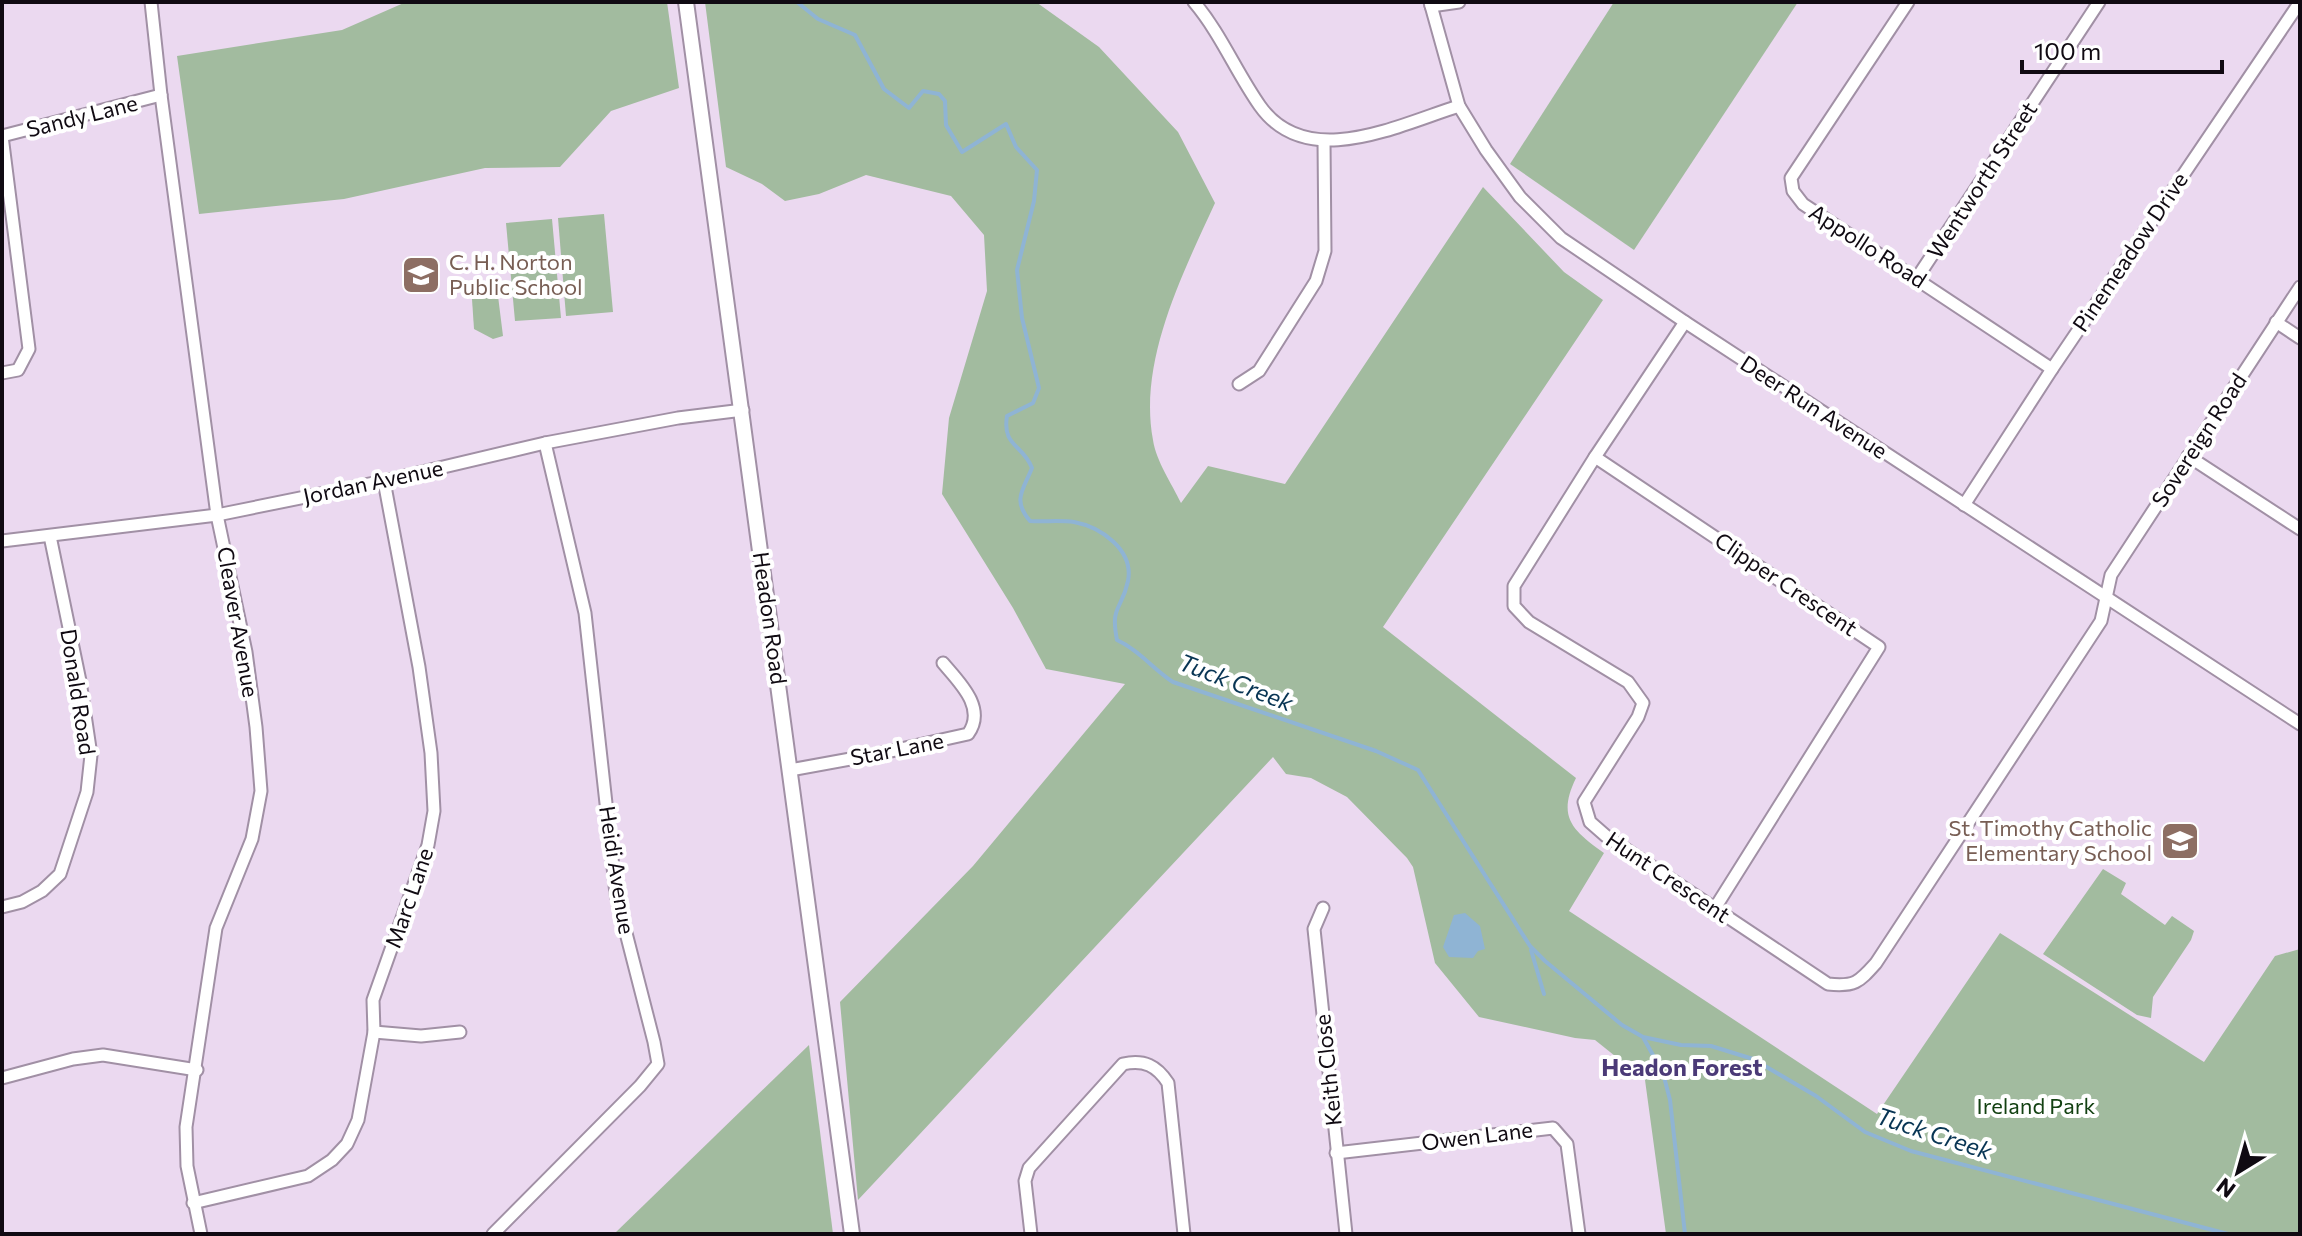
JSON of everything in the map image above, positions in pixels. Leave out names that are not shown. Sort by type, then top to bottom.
[{"type":"street","name":"Cleaver Avenue","points":[[151,2],[217,515],[246,652],[261,791],[252,839],[216,928],[186,1127],[187,1166],[201,1234]]},
{"type":"street","name":"Headon Road","points":[[686,2],[852,1234]]},
{"type":"street","points":[[1430,4],[1459,2]]},
{"type":"street","name":"Appollo Road","points":[[1908,2],[1791,178],[1793,191],[1803,204],[2052,369]]},
{"type":"street","name":"Wentworth Street","points":[[1917,278],[2099,2]]},
{"type":"street","name":"Pinemeadow Drive","points":[[1964,505],[2300,2]]},
{"type":"street","points":[[1201,4],[1261,108],[1292,135],[1324,141],[1347,141],[1459,106]]},
{"type":"street","name":"Deer Run Avenue","points":[[1430,4],[1459,106],[1520,197],[1561,238],[2300,724]]},
{"type":"street","name":"Sandy Lane","points":[[2,136],[161,95]]},
{"type":"street","points":[[2,136],[29,349],[18,370],[2,373]]},
{"type":"street","points":[[1239,384],[1259,371],[1316,281],[1325,251],[1324,141]]},
{"type":"street","name":"Sovereign Road","points":[[2105,598],[2111,575],[2300,287]]},
{"type":"street","name":"Hunt Crescent","points":[[1685,322],[1514,586],[1514,606],[1529,622],[1628,682],[1643,703],[1638,717],[1584,802],[1590,822],[1606,836],[1828,984],[1847,986],[1861,979],[1876,963],[2101,621],[2105,598]]},
{"type":"street","points":[[2276,322],[2300,338]]},
{"type":"street","name":"Jordan Avenue","points":[[2,541],[217,515],[384,481],[545,443],[678,418],[743,410]]},
{"type":"street","name":"Heidi Avenue","points":[[493,1234],[640,1086],[658,1064],[616,894],[585,613],[545,443]]},
{"type":"street","points":[[2188,456],[2300,529]]},
{"type":"street","name":"Clipper Crescent","points":[[1595,457],[1879,647],[1874,660],[1715,908]]},
{"type":"street","name":"Marc Lane","points":[[193,1203],[308,1176],[332,1160],[347,1144],[358,1120],[374,1032],[373,1000],[428,845],[434,811],[431,753],[419,667],[384,481]]},
{"type":"street","name":"Donald Road","points":[[2,907],[22,902],[42,891],[60,874],[87,792],[91,755],[50,536]]},
{"type":"street","name":"Star Lane","points":[[790,770],[968,734],[975,721],[972,703],[943,663]]},
{"type":"street","name":"Keith Close","points":[[1323,908],[1314,929],[1346,1234]]},
{"type":"street","points":[[374,1032],[421,1036],[460,1032]]},
{"type":"street","points":[[2,1078],[73,1059],[103,1055],[197,1070]]},
{"type":"street","points":[[1031,1234],[1025,1181],[1029,1168],[1123,1064],[1138,1061],[1159,1069],[1168,1083],[1184,1234]]},
{"type":"street","name":"Owen Lane","points":[[1336,1153],[1553,1128],[1567,1144],[1579,1234]]},
{"type":"green space","points":[[406,2],[667,2],[679,88],[611,111],[560,167],[485,168],[344,199],[199,214],[177,56],[342,30]]},
{"type":"green space","name":"Ireland Park","points":[[705,2],[1036,2],[1099,47],[1178,132],[1215,203],[1166,318],[1152,379],[1150,410],[1153,440],[1161,464],[1181,503],[1208,466],[1285,484],[1483,187],[1564,272],[1603,300],[1383,627],[1576,778],[1568,803],[1571,822],[1583,837],[1604,853],[1569,911],[1877,1114],[2000,933],[2204,1062],[2275,956],[2300,949],[2300,1234],[1666,1234],[1645,1080],[1595,1040],[1479,1017],[1435,963],[1413,867],[1407,858],[1347,797],[1311,778],[1286,774],[1273,757],[858,1200],[840,1002],[973,866],[1125,684],[1046,669],[1013,608],[942,494],[949,418],[987,291],[984,235],[951,196],[866,175],[819,194],[785,201],[762,184],[726,167]]},
{"type":"green space","points":[[1614,2],[1798,2],[1634,250],[1510,164]]},
{"type":"green space","points":[[604,214],[613,312],[566,316],[558,218]]},
{"type":"green space","points":[[552,219],[561,318],[515,321],[506,223]]},
{"type":"green space","points":[[498,296],[503,336],[493,339],[474,329],[472,299]]},
{"type":"green space","points":[[2103,869],[2126,883],[2121,894],[2165,925],[2172,916],[2194,931],[2153,997],[2151,1018],[2137,1015],[2043,954]]},
{"type":"green space","points":[[809,1045],[833,1234],[614,1234]]},
{"type":"water","points":[[1465,913],[1480,926],[1485,949],[1478,951],[1473,958],[1449,957],[1443,947],[1454,915]]},
{"type":"waterway","name":"Tuck Creek","points":[[797,2],[818,19],[855,35],[884,89],[909,108],[923,91],[939,94],[945,101],[946,125],[962,152],[1006,124],[1016,147],[1037,170],[1034,201],[1017,270],[1022,318],[1039,388],[1033,403],[1007,416],[1006,426],[1010,440],[1032,468],[1020,501],[1030,521],[1069,521],[1095,529],[1113,542],[1126,559],[1128,581],[1116,614],[1117,640],[1173,682],[1376,751],[1418,770],[1530,946],[1622,1025],[1643,1037],[1681,1045],[1711,1046],[1753,1059],[1816,1096],[1865,1132],[1911,1151],[2228,1234]]},
{"type":"waterway","name":"Tuck Creek","points":[[1531,950],[1544,994]]},
{"type":"waterway","name":"Tuck Creek","points":[[1644,1039],[1663,1073],[1670,1100],[1685,1234]]},
{"type":"place","name":"C. H. Norton Public School","points":[[421,275]]},
{"type":"place","name":"St. Timothy Catholic Elementary School","points":[[2180,841]]},
{"type":"district","name":"Headon Forest","points":[[1682,1068]]}]
